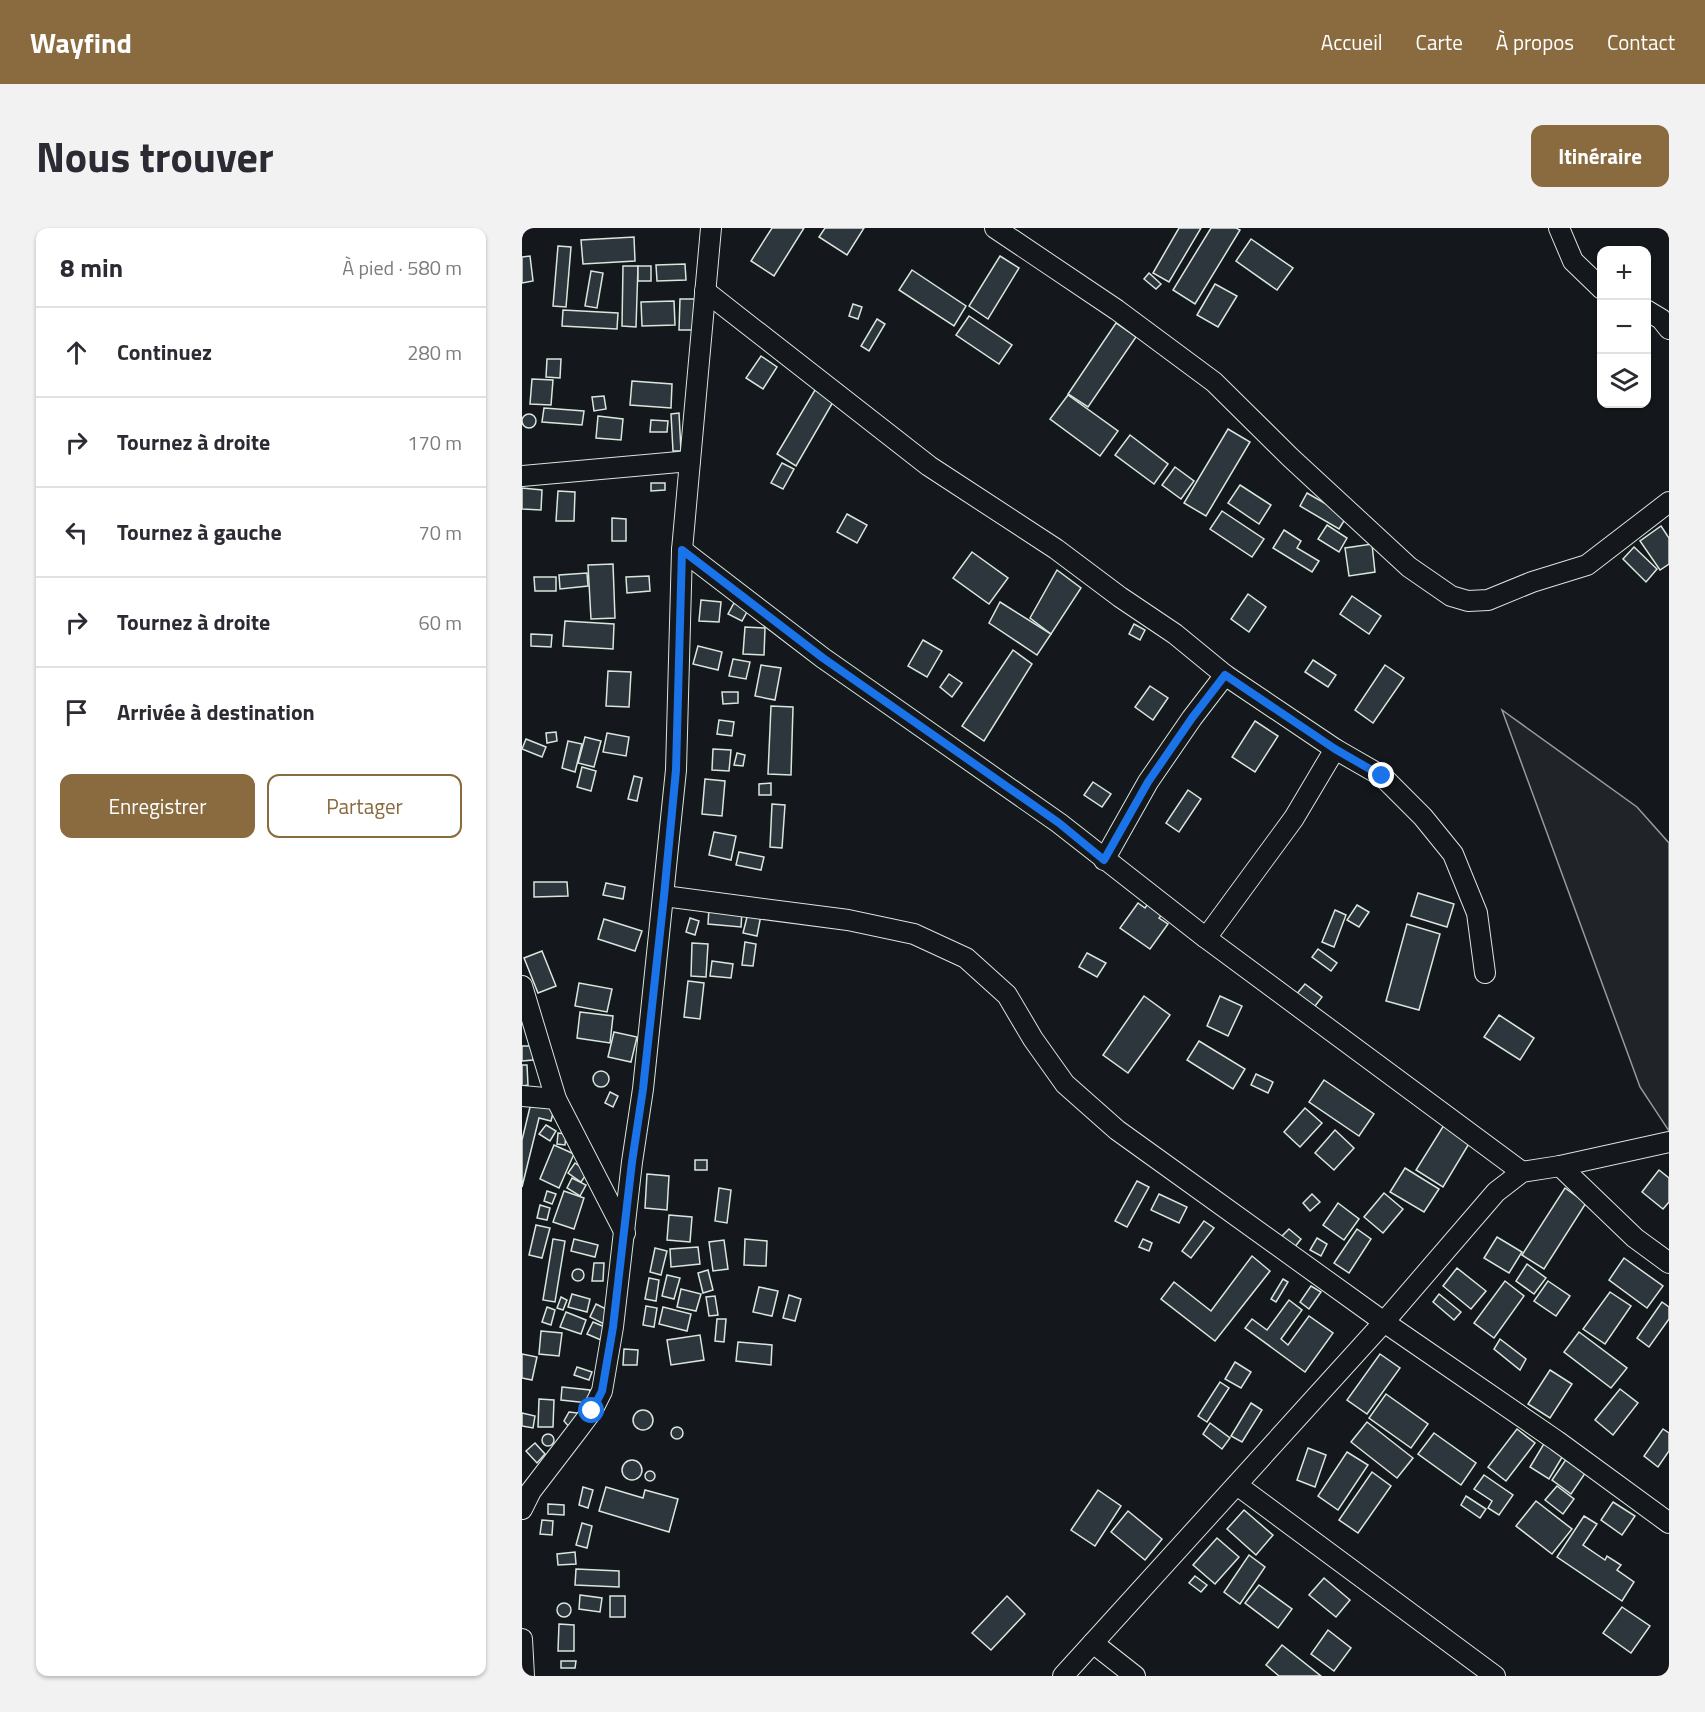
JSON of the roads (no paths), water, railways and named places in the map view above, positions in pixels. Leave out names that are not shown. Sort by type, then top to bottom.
[{"type":"street","points":[[522,1509],[531,1491],[592,1411],[602,1391],[613,1327],[643,1089],[676,770],[682,550],[711,228]]},
{"type":"street","points":[[995,228],[1117,310],[1214,381],[1291,458],[1409,567],[1451,596],[1468,602],[1488,600],[1532,582],[1587,565],[1669,501]]},
{"type":"street","points":[[1559,228],[1573,261],[1597,284]]},
{"type":"street","points":[[705,291],[929,466],[1056,549],[1120,597],[1175,634],[1225,675],[1335,749],[1382,776],[1423,817],[1453,854],[1477,913],[1485,973]]},
{"type":"street","points":[[1651,313],[1661,319],[1669,329]]},
{"type":"street","points":[[522,476],[690,461]]},
{"type":"street","points":[[682,550],[823,658],[1059,823],[1206,938],[1522,1172]]},
{"type":"street","points":[[1104,860],[1148,782],[1225,675]]},
{"type":"street","points":[[1206,938],[1294,818],[1335,749]]},
{"type":"street","points":[[664,896],[848,920],[914,934],[966,958],[1007,995],[1033,1039],[1065,1084],[1116,1130],[1384,1322],[1557,1440],[1669,1523]]},
{"type":"street","points":[[522,986],[556,1099],[625,1233]]},
{"type":"street","points":[[522,1096],[556,1099]]},
{"type":"street","points":[[1063,1676],[1384,1322],[1496,1192],[1522,1172],[1669,1142]]},
{"type":"street","points":[[1560,1166],[1635,1238],[1669,1263]]},
{"type":"street","points":[[1237,1485],[1495,1676]]},
{"type":"street","points":[[522,1639],[524,1676]]},
{"type":"street","points":[[1093,1643],[1135,1676]]}]
